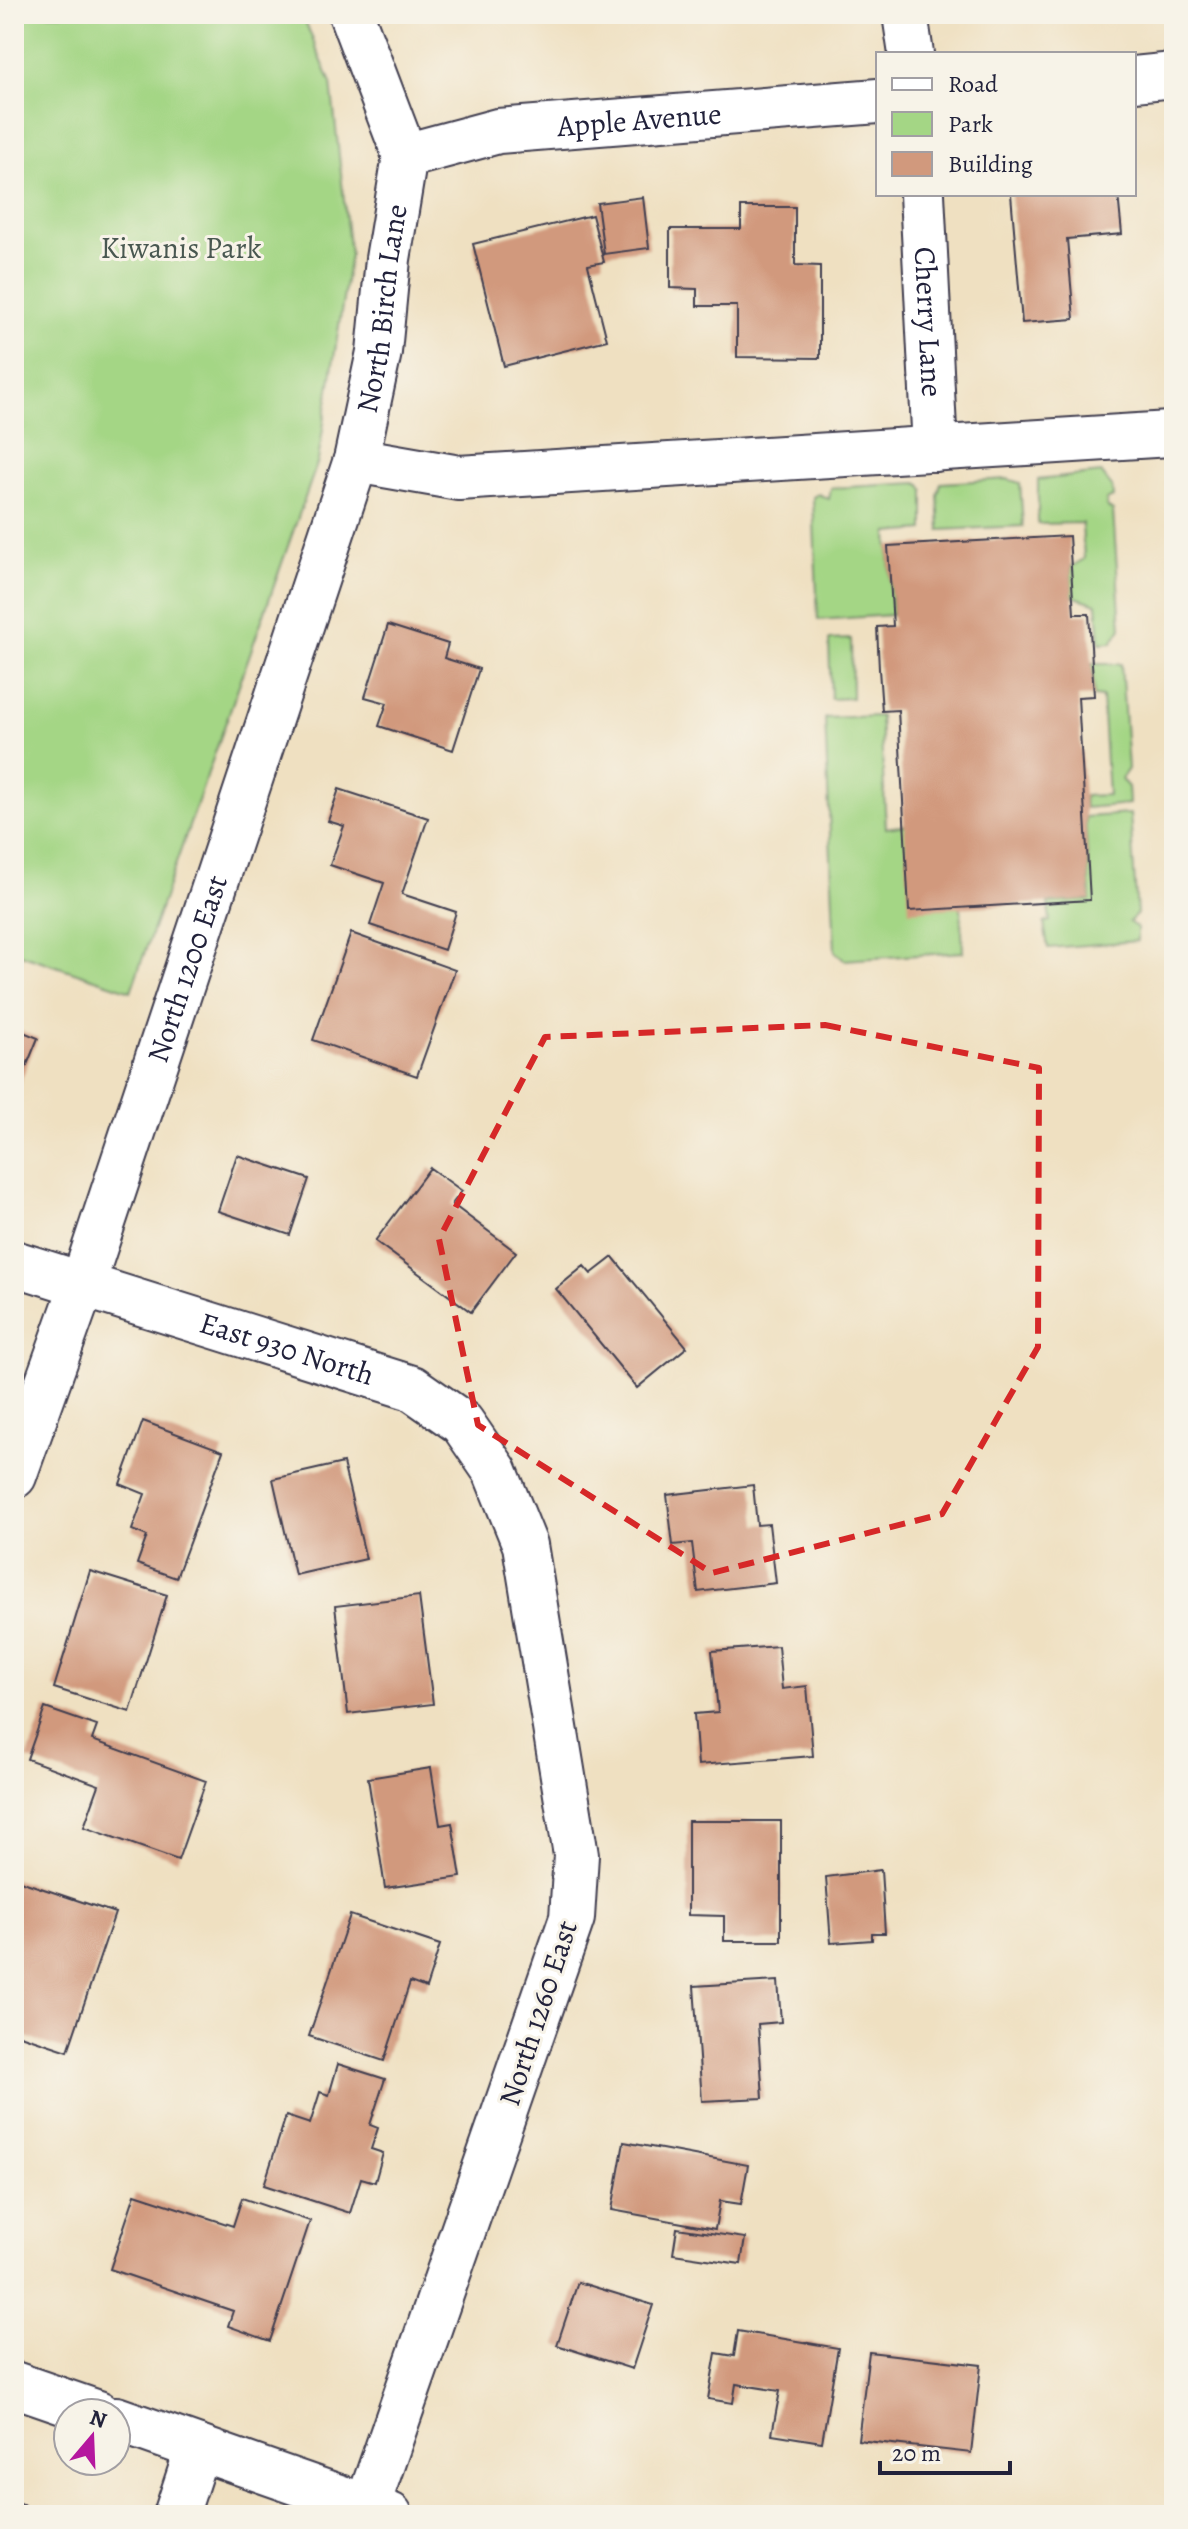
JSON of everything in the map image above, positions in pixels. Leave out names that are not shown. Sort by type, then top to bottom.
[{"type":"street","points":[[351,14],[405,156]]},
{"type":"street","points":[[905,14],[911,52]]},
{"type":"street","points":[[1136,79],[1174,75]]},
{"type":"street","name":"Apple Avenue","points":[[405,156],[498,131],[876,101]]},
{"type":"street","name":"North Birch Lane","points":[[356,460],[379,352],[388,259],[405,156]]},
{"type":"street","name":"Cherry Lane","points":[[922,196],[935,449]]},
{"type":"street","points":[[356,460],[459,478],[1170,434]]},
{"type":"street","name":"North 1200 East","points":[[14,1476],[82,1286],[356,460]]},
{"type":"street","name":"East 930 North","points":[[14,1263],[412,1388],[462,1423],[495,1471],[509,1503]]},
{"type":"street","name":"North 1260 East","points":[[378,2511],[572,1918],[576,1855],[525,1545],[509,1503]]},
{"type":"street","points":[[14,2384],[52,2397]]},
{"type":"street","points":[[132,2425],[378,2511]]},
{"type":"street","points":[[176,2515],[198,2448]]},
{"type":"highlighted area","points":[[825,1025],[1039,1068],[1038,1347],[942,1514],[712,1573],[478,1425],[439,1239],[545,1037]]},
{"type":"green space","name":"Kiwanis Park","points":[[14,14],[302,14],[331,83],[350,255],[318,461],[131,991],[14,952]]},
{"type":"green space","points":[[1101,473],[1112,487],[1113,497],[1106,500],[1107,507],[1113,511],[1121,628],[1112,642],[1100,643],[1097,604],[1072,596],[1071,567],[1084,559],[1082,523],[1038,524],[1038,480]]},
{"type":"green space","points":[[1007,479],[1020,483],[1023,526],[940,530],[938,495],[941,483]]},
{"type":"green space","points":[[917,483],[924,490],[924,530],[888,533],[892,615],[818,620],[813,497],[818,494],[829,499],[831,488]]},
{"type":"green space","points":[[851,639],[852,698],[831,699],[829,640]]},
{"type":"green space","points":[[1092,664],[1121,664],[1128,769],[1121,779],[1128,787],[1129,804],[1085,808],[1084,796],[1108,795],[1102,697],[1094,696]]},
{"type":"green space","points":[[880,716],[886,828],[905,825],[961,908],[963,952],[844,960],[835,952],[825,718]]},
{"type":"green space","points":[[1130,814],[1137,914],[1129,922],[1137,928],[1137,941],[1048,948],[1044,923],[1050,921],[1048,903],[1090,900],[1085,817]]},
{"type":"building","points":[[1011,196],[1118,196],[1122,234],[1067,239],[1074,319],[1022,323]]},
{"type":"building","points":[[643,197],[649,248],[604,254],[597,203]]},
{"type":"building","points":[[741,207],[795,207],[795,265],[820,266],[820,358],[737,357],[737,306],[697,306],[697,289],[670,288],[670,229],[741,229]]},
{"type":"building","points":[[592,215],[604,262],[588,265],[607,340],[504,366],[473,244]]},
{"type":"building","points":[[1069,536],[1074,614],[1089,614],[1094,696],[1078,697],[1090,900],[909,911],[898,710],[882,711],[879,669],[877,627],[893,626],[888,546]]},
{"type":"building","points":[[388,625],[448,644],[444,658],[479,669],[453,750],[379,726],[387,703],[365,697]]},
{"type":"building","points":[[339,789],[428,818],[402,894],[456,912],[444,950],[370,925],[384,883],[330,865],[344,826],[328,821]]},
{"type":"building","points":[[351,933],[455,970],[417,1076],[313,1040]]},
{"type":"building","points":[[14,1015],[21,1018],[16,1029],[38,1038],[14,1097]]},
{"type":"building","points":[[237,1155],[309,1179],[290,1235],[218,1211]]},
{"type":"building","points":[[430,1168],[462,1191],[452,1204],[516,1252],[471,1312],[375,1241]]},
{"type":"building","points":[[613,1257],[687,1347],[637,1388],[556,1289],[584,1266],[591,1274]]},
{"type":"building","points":[[143,1421],[223,1451],[176,1578],[137,1564],[147,1536],[132,1530],[145,1494],[120,1484]]},
{"type":"building","points":[[343,1463],[366,1559],[295,1575],[273,1479]]},
{"type":"building","points":[[753,1485],[757,1525],[769,1524],[776,1583],[698,1592],[692,1543],[673,1545],[667,1495]]},
{"type":"building","points":[[90,1571],[167,1595],[130,1712],[54,1688]]},
{"type":"building","points":[[419,1596],[433,1704],[348,1714],[335,1606]]},
{"type":"building","points":[[778,1646],[782,1689],[807,1686],[813,1756],[698,1765],[694,1714],[718,1712],[712,1651]]},
{"type":"building","points":[[45,1708],[97,1726],[92,1740],[206,1781],[178,1860],[84,1827],[99,1785],[27,1759]]},
{"type":"building","points":[[431,1768],[440,1825],[452,1823],[461,1877],[385,1888],[368,1778]]},
{"type":"building","points":[[688,1821],[781,1821],[781,1941],[724,1941],[724,1916],[688,1915]]},
{"type":"building","points":[[881,1870],[885,1933],[872,1933],[872,1940],[831,1943],[826,1877]]},
{"type":"building","points":[[14,1879],[115,1913],[68,2051],[14,2033]]},
{"type":"building","points":[[350,1915],[440,1945],[426,1988],[410,1982],[384,2061],[309,2036]]},
{"type":"building","points":[[778,1981],[781,2022],[758,2024],[763,2098],[702,2101],[694,1986]]},
{"type":"building","points":[[338,2064],[385,2079],[370,2125],[378,2128],[371,2149],[383,2153],[375,2182],[361,2178],[350,2213],[264,2185],[286,2116],[310,2124],[320,2092],[329,2095]]},
{"type":"building","points":[[624,2142],[748,2165],[741,2204],[720,2201],[715,2229],[612,2210]]},
{"type":"building","points":[[135,2194],[233,2226],[242,2198],[310,2221],[270,2341],[228,2326],[233,2311],[110,2269]]},
{"type":"building","points":[[677,2228],[745,2238],[741,2264],[673,2254]]},
{"type":"building","points":[[578,2282],[653,2305],[632,2369],[557,2345]]},
{"type":"building","points":[[738,2331],[838,2348],[822,2442],[772,2434],[780,2391],[736,2384],[733,2403],[708,2399],[716,2353],[734,2356]]},
{"type":"building","points":[[869,2352],[981,2365],[971,2453],[858,2440]]},
{"type":"building","points":[[14,2502],[51,2514],[14,2515]]}]
